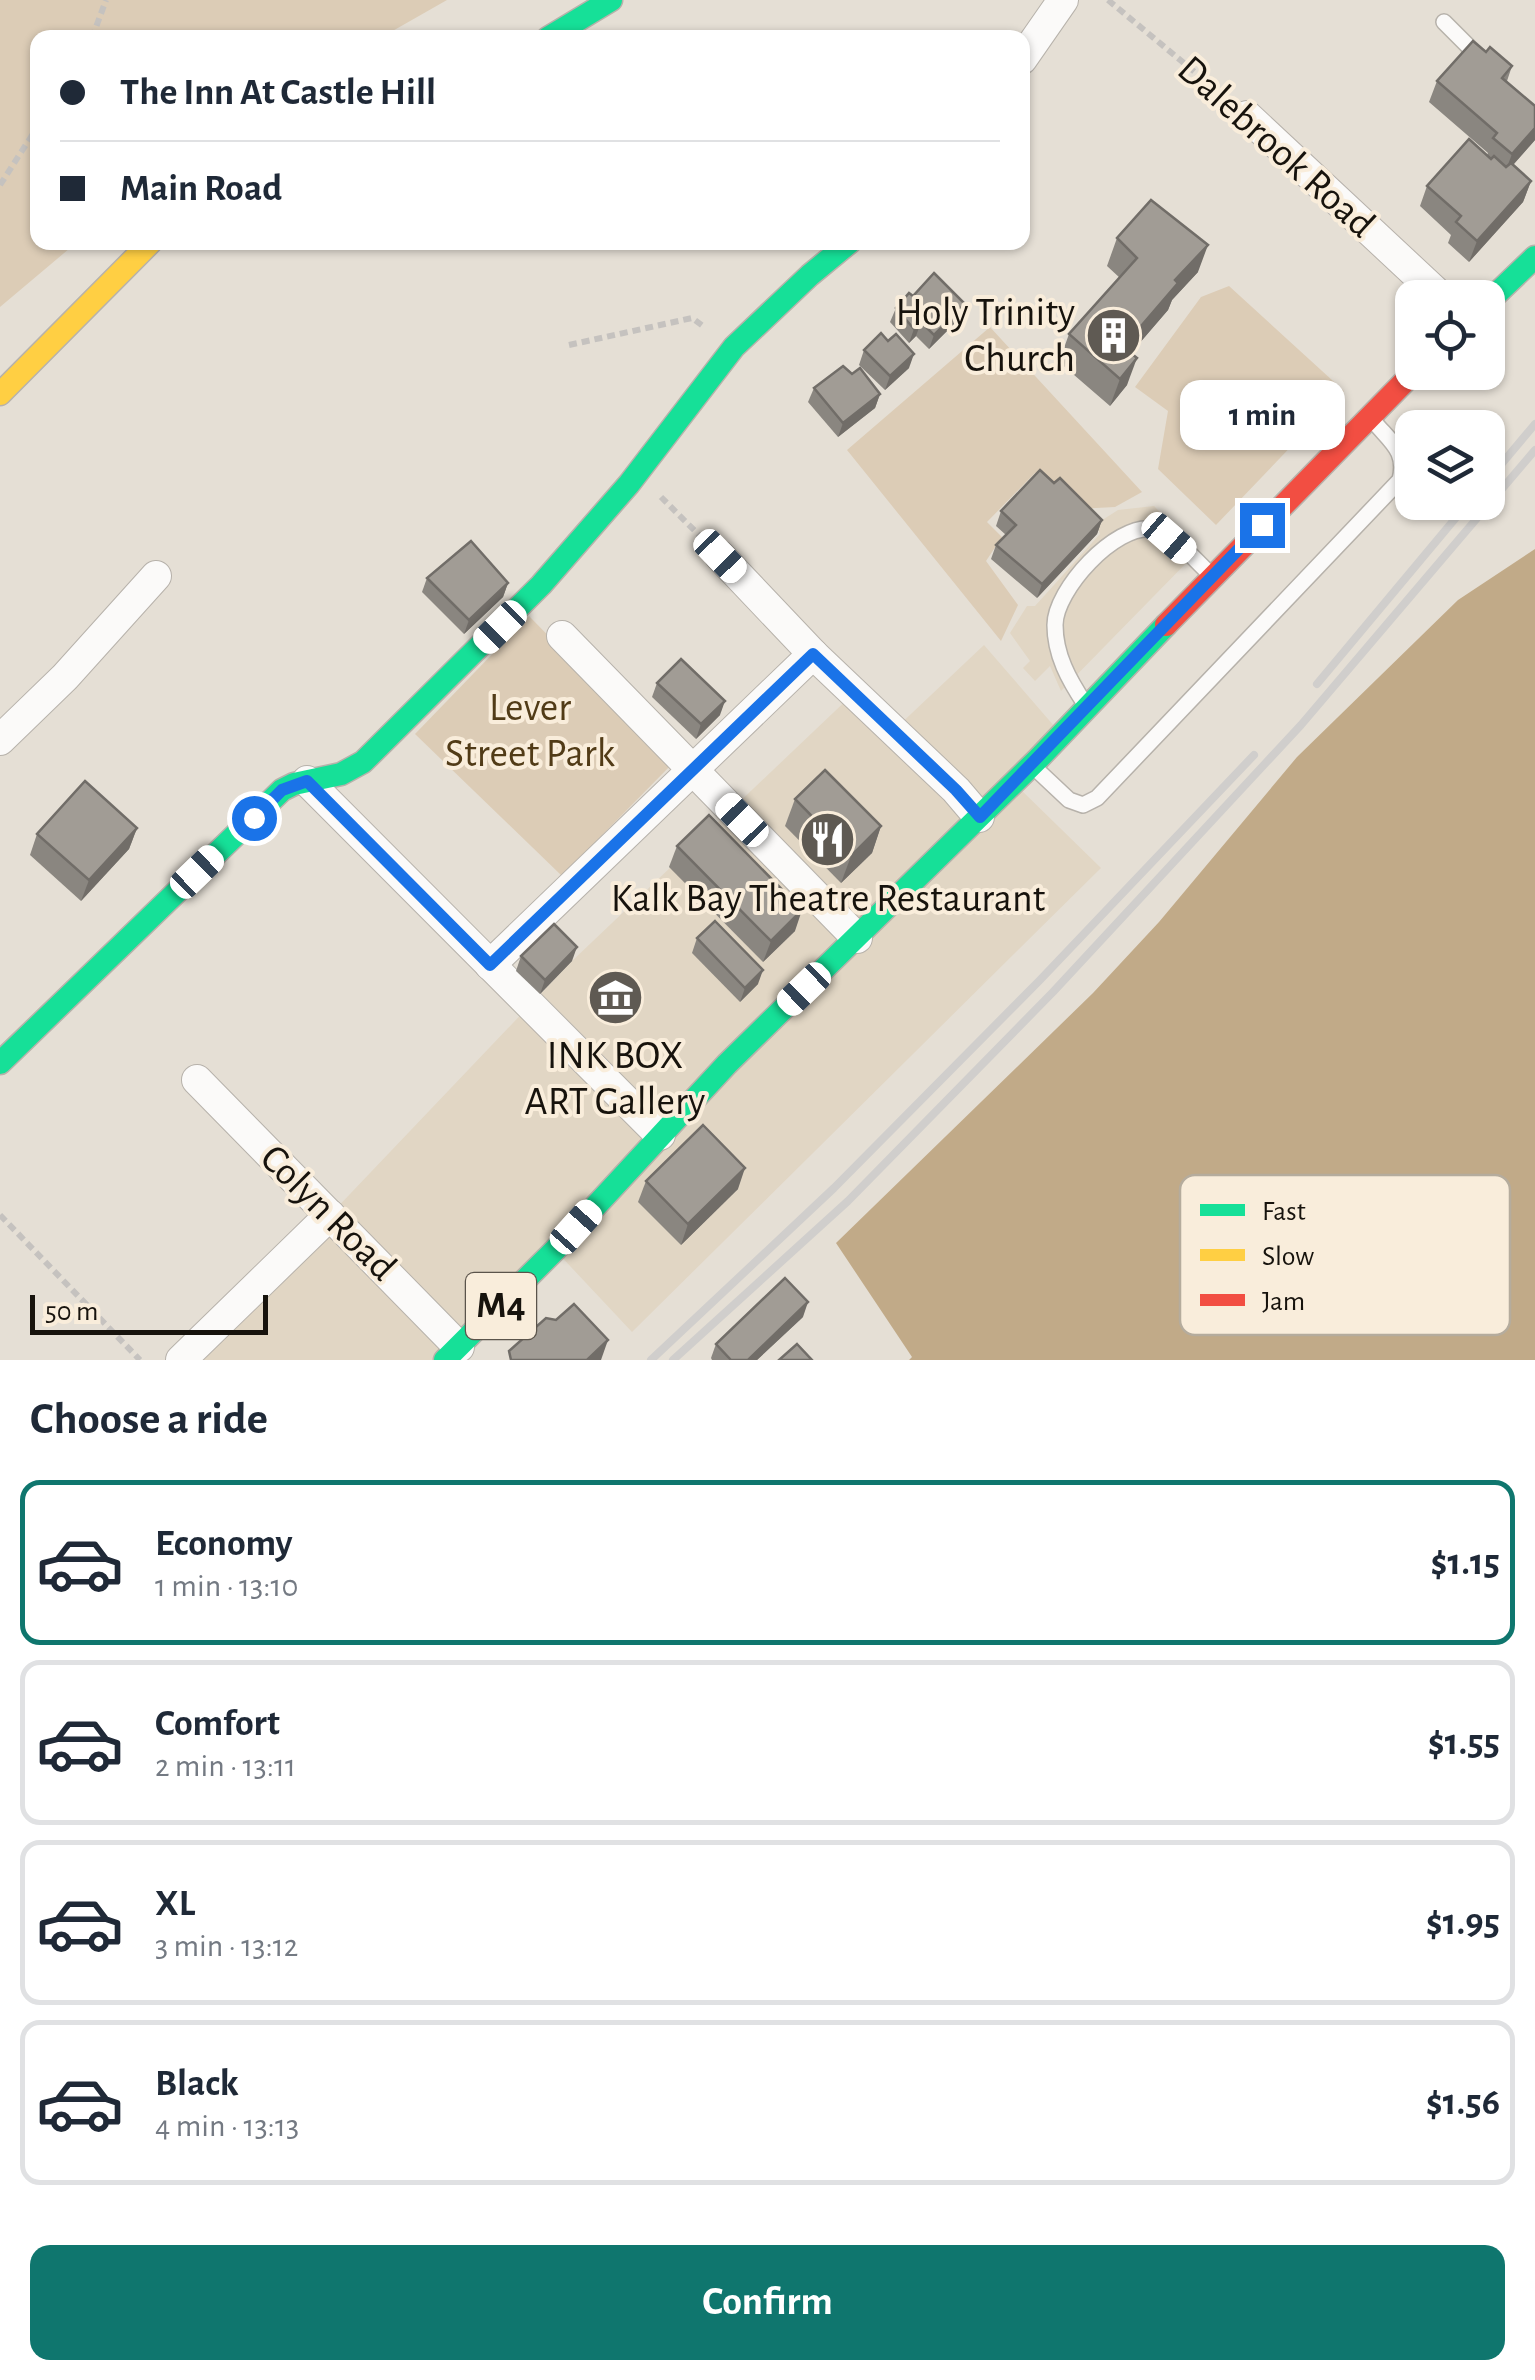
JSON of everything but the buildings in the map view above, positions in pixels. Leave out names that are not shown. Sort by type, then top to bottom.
[{"type":"main road","points":[[561,30],[611,0]]},
{"type":"main road","points":[[0,394],[144,250]]},
{"type":"main road","points":[[0,1064],[282,790],[341,774],[363,762],[528,599],[638,474],[734,347],[840,250]]},
{"type":"main road","points":[[1505,285],[1535,256]]},
{"type":"main road","name":"M4","points":[[452,1353],[532,1275],[727,1064],[980,817],[1396,390]]},
{"type":"street","points":[[1030,47],[1063,0]]},
{"type":"street","name":"Dalebrook Road","points":[[1247,116],[1423,280]]},
{"type":"street","points":[[720,556],[813,654],[980,817]]},
{"type":"street","points":[[0,740],[65,677],[156,576]]},
{"type":"street","points":[[562,636],[857,938]]},
{"type":"street","points":[[490,965],[813,654]]},
{"type":"street","points":[[307,781],[660,1134]]},
{"type":"street","name":"Colyn Road","points":[[197,1080],[330,1215],[452,1353]]},
{"type":"street","points":[[180,1360],[330,1215]]},
{"type":"lane","points":[[1444,22],[1496,74]]},
{"type":"lane","points":[[1031,765],[1069,800],[1082,805],[1097,798],[1400,480],[1401,454],[1369,416]]},
{"type":"lane","points":[[1087,707],[1068,679],[1054,622],[1076,577],[1110,544],[1136,530],[1155,529],[1213,576]]},
{"type":"path","points":[[95,30],[106,0]]},
{"type":"path","name":"Dalebrook Road","points":[[1108,0],[1247,116]]},
{"type":"path","points":[[0,185],[30,138]]},
{"type":"path","points":[[570,345],[692,318],[734,347]]},
{"type":"path","points":[[638,474],[720,556]]},
{"type":"path","points":[[0,1215],[140,1360]]},
{"type":"shaded area","points":[[1154,506],[1198,551],[1061,691],[1050,666],[1035,681],[1023,668],[1030,661],[1010,633],[1027,606],[1035,606],[1100,534],[1096,524],[1118,510]]},
{"type":"shaded area","points":[[1535,549],[1535,1360],[909,1360],[912,1357],[836,1243],[1093,993],[1159,922],[1297,757],[1458,600]]},
{"type":"shaded area","points":[[984,645],[1061,734],[1014,783],[1101,868],[632,1332],[555,1250],[445,1360],[181,1360],[330,1215],[572,961],[854,693],[894,730]]},
{"type":"green space","points":[[0,0],[447,0],[394,30],[30,30],[30,250],[68,250],[0,307]]},
{"type":"green space","points":[[1229,286],[1344,391],[1216,525],[1158,469],[1168,411],[1135,387],[1201,297]]},
{"type":"green space","points":[[990,327],[1142,492],[1115,507],[1077,509],[1035,473],[987,522],[1002,537],[986,561],[1018,605],[1001,641],[847,450]]},
{"type":"green space","name":"Lever Street Park","points":[[529,616],[673,763],[562,876],[415,734]]},
{"type":"railway","points":[[1505,460],[1535,424]]},
{"type":"railway","points":[[673,1360],[848,1201],[1053,992],[1301,725],[1535,450]]},
{"type":"railway","points":[[1317,684],[1454,520]]},
{"type":"railway","points":[[651,1360],[834,1188],[1040,980],[1254,755]]},
{"type":"traffic: fast","points":[[561,30],[611,0]]},
{"type":"traffic: fast","points":[[0,1063],[282,790],[341,774],[363,762],[541,585],[629,484],[734,347],[840,250]]},
{"type":"traffic: fast","points":[[1505,286],[1535,257]]},
{"type":"traffic: fast","points":[[445,1360],[555,1250],[727,1064],[1038,759],[1166,625]]},
{"type":"traffic: slow","points":[[0,394],[143,250]]},
{"type":"traffic: jam","points":[[1166,625],[1396,390]]},
{"type":"place","name":"Holy Trinity Church","points":[[1114,336]]},
{"type":"place","name":"Kalk Bay Theatre Restaurant","points":[[828,840]]},
{"type":"place","name":"INK BOX ART Gallery","points":[[615,997]]},
{"type":"route","points":[[254,818],[282,790],[307,781],[490,965],[813,654],[980,817],[1262,525]]}]
